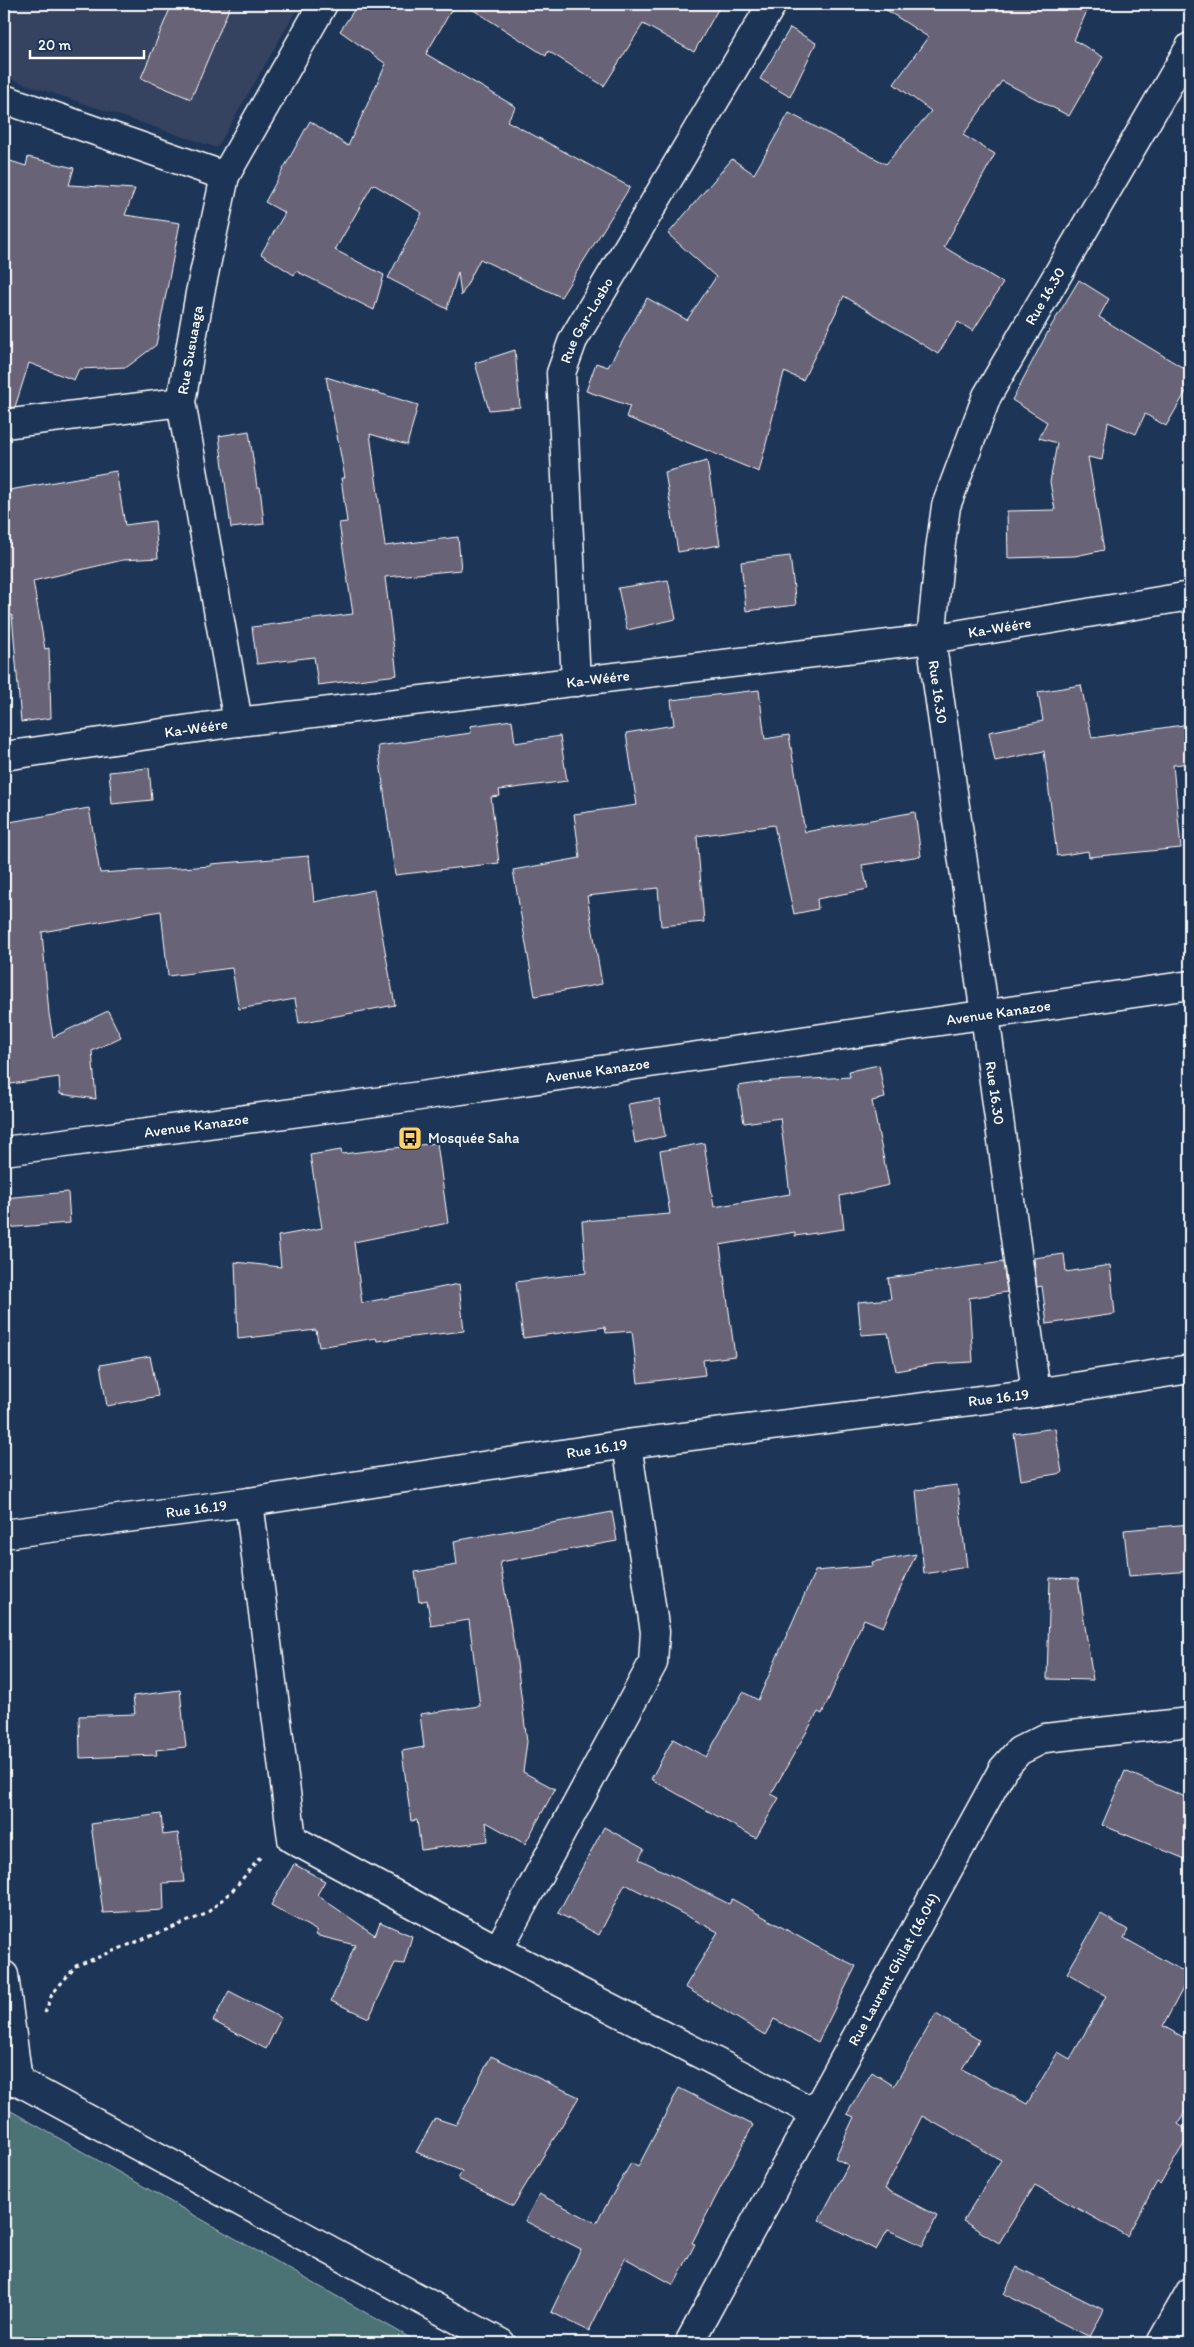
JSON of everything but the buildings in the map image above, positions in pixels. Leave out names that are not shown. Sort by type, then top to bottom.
[{"type":"street","name":"Rue Susuaaga","points":[[238,722],[181,402],[200,293],[225,176],[323,4]]},
{"type":"street","name":"Rue Gar-Losbo","points":[[576,682],[561,373],[573,340],[772,4]]},
{"type":"street","name":"Rue 16.30","points":[[1036,1393],[985,1015],[931,639],[946,506],[987,396],[1190,47]]},
{"type":"street","points":[[4,99],[225,176]]},
{"type":"street","points":[[4,424],[181,402]]},
{"type":"street","name":"Ka-Wéére","points":[[4,756],[238,722],[931,639],[1190,596]]},
{"type":"street","name":"Avenue Kanazoe","points":[[4,1151],[413,1097],[1190,985]]},
{"type":"street","name":"Rue 16.19","points":[[4,1534],[249,1502],[627,1444],[1036,1393],[1190,1369]]},
{"type":"street","points":[[498,1950],[654,1663],[655,1632],[627,1444]]},
{"type":"street","points":[[249,1502],[292,1839],[498,1950],[814,2113]]},
{"type":"street","name":"Rue Laurent Ghilat (16.04)","points":[[689,2343],[1003,1769],[1019,1751],[1046,1738],[1190,1722]]},
{"type":"street","points":[[4,1975],[11,2082],[501,2343]]},
{"type":"street","points":[[1175,2332],[1190,2292]]},
{"type":"path","points":[[42,2020],[52,1994],[76,1966],[206,1914],[234,1889],[261,1856],[292,1839]]},
{"type":"shaded area","points":[[4,4],[300,4],[217,148],[4,77]]},
{"type":"green space","points":[[4,2107],[419,2343],[4,2343]]},
{"type":"place","name":"Mosquée Saha","points":[[410,1138]]}]
